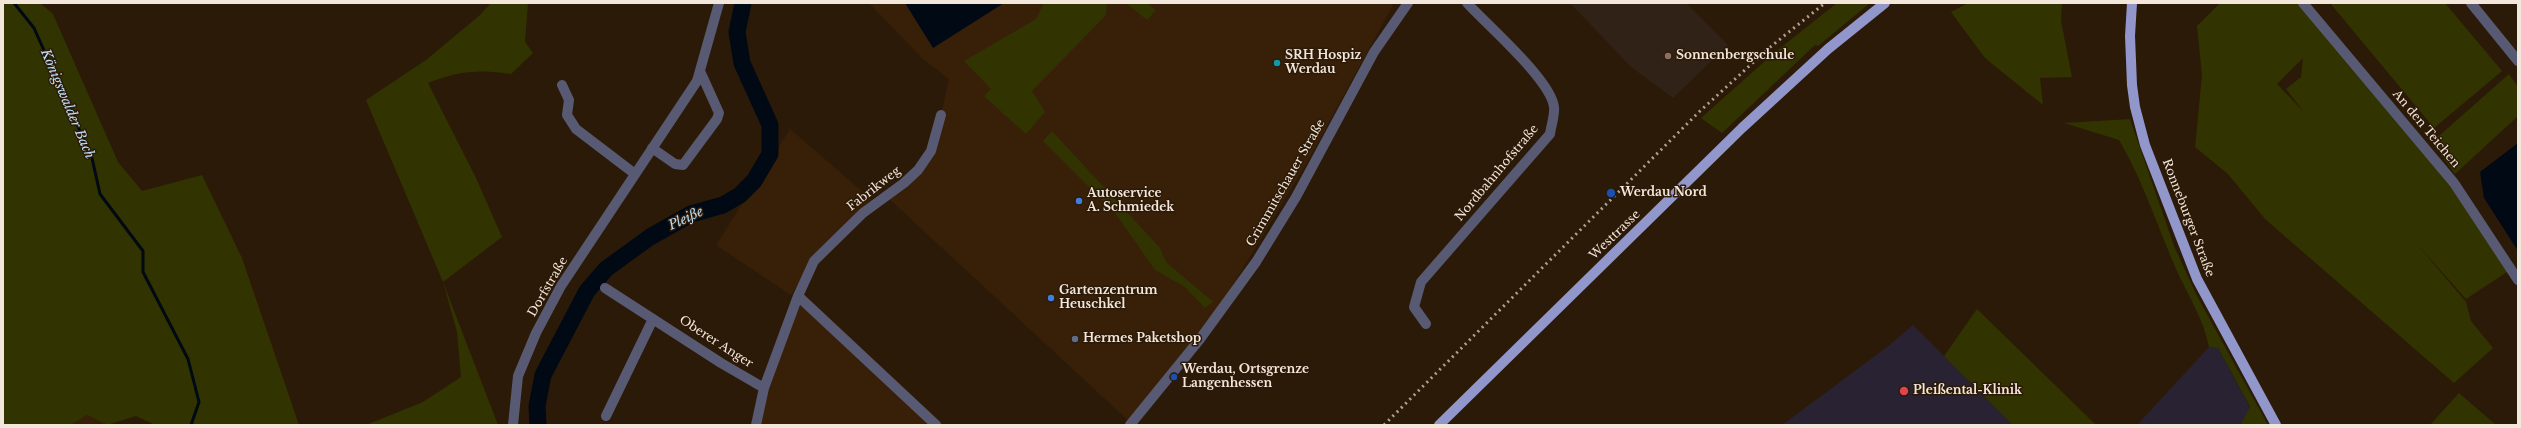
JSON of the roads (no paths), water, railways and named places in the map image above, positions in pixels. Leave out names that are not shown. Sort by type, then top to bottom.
[{"type":"main road","name":"Westtrasse","points":[[1439,425],[1742,128],[1828,49],[1885,3]]},
{"type":"main road","name":"Ronneburger Straße","points":[[2132,3],[2130,36],[2132,85],[2135,107],[2145,145],[2197,278],[2276,425]]},
{"type":"street","name":"Dorfstraße","points":[[513,425],[518,376],[536,332],[561,286],[652,148],[690,94],[700,71],[719,3]]},
{"type":"street","name":"Crimmitschauer Straße","points":[[1130,425],[1200,339],[1256,262],[1296,197],[1374,52],[1408,3]]},
{"type":"street","name":"Nordbahnhofstraße","points":[[1426,324],[1414,307],[1421,282],[1550,134],[1555,108],[1551,95],[1539,78],[1466,3]]},
{"type":"street","name":"An den Teichen","points":[[2303,3],[2454,183],[2518,280]]},
{"type":"street","points":[[2471,3],[2518,61]]},
{"type":"street","points":[[2507,48],[2518,47]]},
{"type":"street","points":[[652,148],[675,164],[683,165],[717,119],[718,107],[700,71]]},
{"type":"street","points":[[562,85],[569,100],[567,115],[576,129],[635,174]]},
{"type":"street","name":"Fabrikweg","points":[[756,425],[764,388],[798,296],[814,261],[863,213],[904,183],[918,170],[931,151],[940,115]]},
{"type":"street","name":"Oberer Anger","points":[[606,288],[653,320],[658,320],[721,363],[764,388]]},
{"type":"street","points":[[798,296],[936,425]]},
{"type":"street","points":[[606,416],[653,320]]},
{"type":"waterway","name":"Königswalder Bach","points":[[14,3],[34,28],[92,158],[100,194],[143,251],[143,272],[188,359],[199,402],[191,425]]},
{"type":"waterway","name":"Pleiße","points":[[538,425],[537,406],[543,375],[587,291],[606,269],[650,237],[691,214],[723,205],[740,195],[754,181],[770,154],[770,125],[742,63],[737,32],[743,3]]},
{"type":"railway","points":[[1384,425],[1699,112],[1769,48],[1825,3]]},
{"type":"place","name":"Sonnenbergschule","points":[[1668,56]]},
{"type":"place","name":"SRH Hospiz Werdau","points":[[1277,63]]},
{"type":"place","name":"Werdau Nord","points":[[1611,193]]},
{"type":"place","name":"Autoservice A. Schmiedek","points":[[1079,201]]},
{"type":"place","name":"Gartenzentrum Heuschkel","points":[[1051,298]]},
{"type":"place","name":"Hermes Paketshop","points":[[1075,339]]},
{"type":"place","name":"Werdau, Ortsgrenze Langenhessen","points":[[1174,377]]},
{"type":"place","name":"Pleißental-Klinik","points":[[1904,391]]}]
